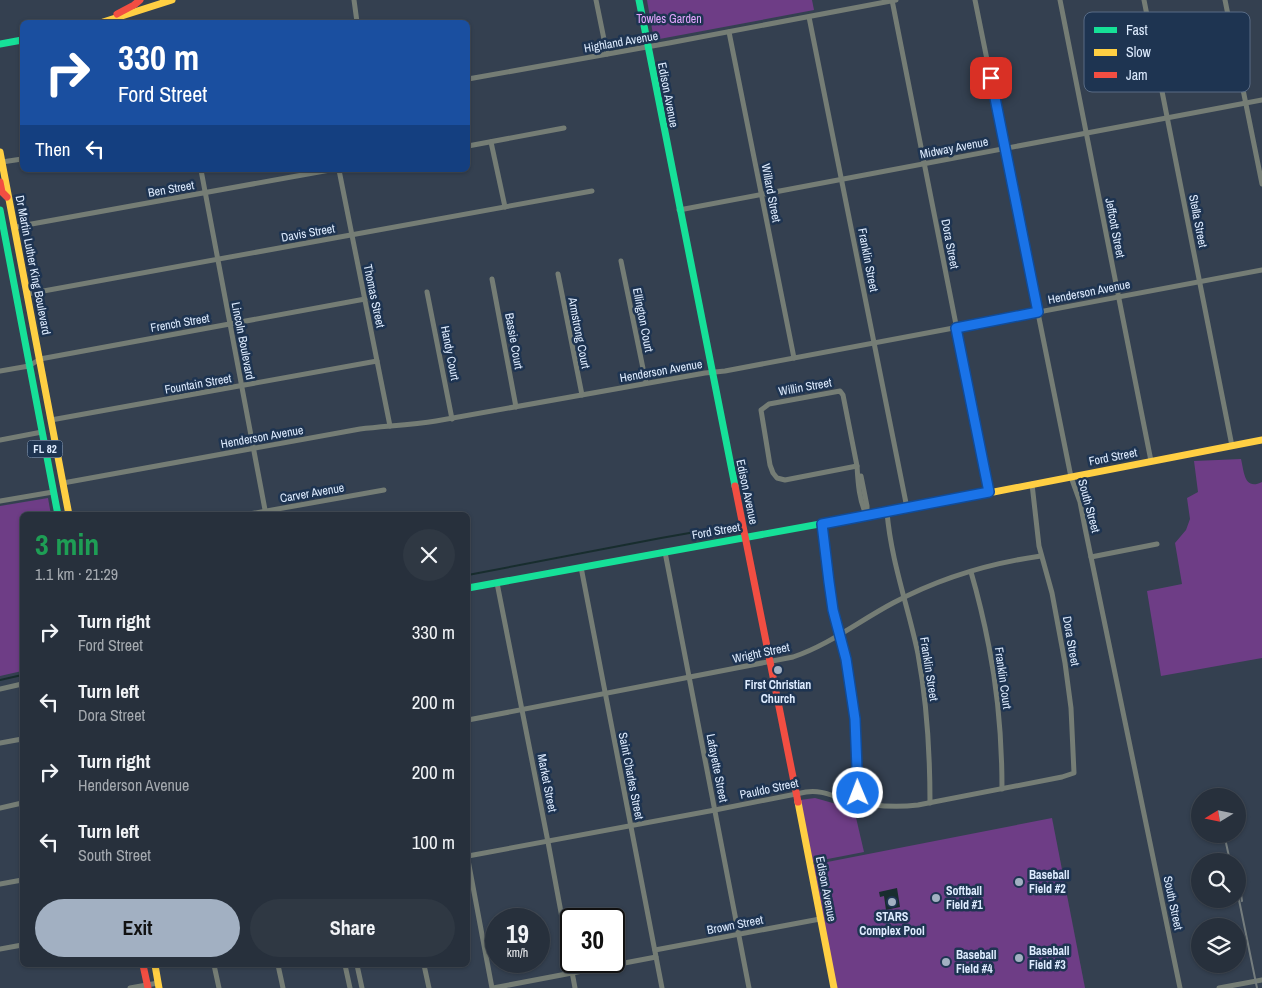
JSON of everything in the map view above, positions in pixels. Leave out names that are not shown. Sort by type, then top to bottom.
[{"type":"street","points":[[106,20],[134,6],[140,0]]},
{"type":"street","points":[[108,20],[172,0]]},
{"type":"street","points":[[354,0],[357,20]]},
{"type":"street","points":[[596,0],[607,54]]},
{"type":"street","name":"Edison Avenue","points":[[638,0],[834,988]]},
{"type":"street","name":"Highland Avenue","points":[[470,79],[893,0]]},
{"type":"street","name":"Dora Street","points":[[893,0],[989,492]]},
{"type":"street","name":"South Street","points":[[975,0],[1071,476],[1080,502],[1092,557],[1180,988]]},
{"type":"street","name":"Jeffcott Street","points":[[1060,0],[1151,461]]},
{"type":"street","name":"Franklin Street","points":[[809,17],[907,508]]},
{"type":"street","name":"Willard Street","points":[[729,32],[794,358]]},
{"type":"street","points":[[0,44],[20,40]]},
{"type":"street","name":"Stella Street","points":[[1162,92],[1232,446]]},
{"type":"street","points":[[1244,92],[1262,184]]},
{"type":"street","name":"Midway Avenue","points":[[679,210],[1262,100]]},
{"type":"street","points":[[470,146],[564,128]]},
{"type":"street","points":[[491,142],[505,207]]},
{"type":"street","name":"Dr Martin Luther King Boulevard","points":[[0,152],[51,420]]},
{"type":"street","points":[[1,162],[20,159]]},
{"type":"street","name":"Lincoln Boulevard","points":[[201,172],[266,512]]},
{"type":"street","name":"Ben Street","points":[[15,227],[319,172]]},
{"type":"street","name":"Thomas Street","points":[[339,172],[390,426]]},
{"type":"street","points":[[0,182],[2,192],[9,198]]},
{"type":"street","name":"Davis Street","points":[[28,294],[592,191]]},
{"type":"street","name":"Dr Martin Luther King Boulevard","points":[[0,210],[42,432]]},
{"type":"street","name":"Ellington Court","points":[[621,261],[646,383]]},
{"type":"street","name":"Henderson Avenue","points":[[63,483],[360,429],[452,419],[705,372],[712,373],[1262,270]]},
{"type":"street","name":"Armstrong Court","points":[[558,274],[582,395]]},
{"type":"street","name":"Bassie Court","points":[[492,278],[516,407]]},
{"type":"street","name":"Handy Court","points":[[428,292],[452,419]]},
{"type":"street","name":"French Street","points":[[0,371],[30,365],[40,359],[365,299]]},
{"type":"street","name":"Fountain Street","points":[[51,420],[378,361]]},
{"type":"street","name":"Willin Street","points":[[857,466],[785,480],[777,478],[770,465],[761,410],[770,404],[840,391],[844,395],[857,466],[862,507],[866,516]]},
{"type":"street","name":"FL 82","points":[[51,420],[68,512]]},
{"type":"street","points":[[0,440],[42,432]]},
{"type":"street","name":"FL 82","points":[[42,432],[57,512]]},
{"type":"street","name":"Ford Street","points":[[470,588],[866,516],[1262,440]]},
{"type":"street","name":"Dora Street","points":[[1032,484],[1041,556],[1052,593],[1065,663],[1074,774]]},
{"type":"street","name":"Carver Avenue","points":[[271,512],[384,490]]},
{"type":"street","points":[[0,502],[54,492],[66,501]]},
{"type":"street","name":"Franklin Street","points":[[887,512],[893,556],[918,654],[926,707],[930,802]]},
{"type":"street","points":[[822,524],[833,610],[846,659],[855,719],[858,772],[857,802]]},
{"type":"street","points":[[1092,557],[1157,544]]},
{"type":"street","name":"Lafayette Street","points":[[665,552],[749,988]]},
{"type":"street","name":"Wright Street","points":[[470,720],[793,657],[819,647],[904,597],[1002,562],[1041,556]]},
{"type":"street","name":"Saint Charles Street","points":[[581,567],[662,988]]},
{"type":"street","name":"Franklin Court","points":[[971,572],[994,675],[1000,736],[1002,789]]},
{"type":"street","name":"Market Street","points":[[497,582],[560,908]]},
{"type":"street","points":[[0,689],[20,684]]},
{"type":"street","points":[[0,743],[20,739]]},
{"type":"street","name":"Pauldo Street","points":[[470,858],[806,792],[821,791],[871,806],[899,807],[1061,778],[1074,774]]},
{"type":"street","points":[[0,808],[20,804]]},
{"type":"street","points":[[470,869],[492,988],[572,973]]},
{"type":"street","points":[[0,884],[20,880]]},
{"type":"street","name":"Brown Street","points":[[654,950],[820,919]]},
{"type":"street","points":[[0,949],[20,945]]},
{"type":"street","points":[[625,964],[656,958]]},
{"type":"street","points":[[143,967],[147,986]]},
{"type":"street","points":[[130,988],[159,985],[155,967]]},
{"type":"street","points":[[214,967],[218,988]]},
{"type":"street","points":[[278,967],[282,988]]},
{"type":"street","points":[[346,967],[350,988]]},
{"type":"street","points":[[357,967],[362,988]]},
{"type":"street","points":[[424,967],[429,988]]},
{"type":"street","name":"Market Street","points":[[572,973],[575,988]]},
{"type":"street","points":[[1219,988],[1262,980]]},
{"type":"green space","name":"Towles Garden","points":[[647,0],[812,0],[814,10],[654,40]]},
{"type":"green space","points":[[1241,459],[1248,482],[1256,484],[1262,482],[1262,658],[1161,676],[1147,591],[1182,584],[1175,543],[1186,530],[1190,519],[1187,498],[1198,492],[1194,461]]},
{"type":"green space","points":[[48,498],[50,512],[20,512],[20,671],[0,676],[0,506]]},
{"type":"green space","points":[[815,798],[854,809],[864,852],[812,862],[800,800]]},
{"type":"green space","points":[[1052,818],[1085,988],[836,988],[812,865]]},
{"type":"shaded area","name":"STARS Complex Pool","points":[[897,888],[900,907],[886,910],[884,896],[880,897],[879,892]]},
{"type":"waterway","points":[[470,575],[735,525]]},
{"type":"waterway","points":[[0,680],[20,675]]},
{"type":"railway","points":[[1226,843],[1228,853]]},
{"type":"railway","points":[[1241,908],[1257,988]]},
{"type":"traffic: fast","points":[[639,0],[735,486]]},
{"type":"traffic: fast","points":[[0,44],[20,40]]},
{"type":"traffic: fast","points":[[0,210],[57,512]]},
{"type":"traffic: fast","points":[[470,588],[968,497]]},
{"type":"traffic: slow","points":[[109,20],[172,0]]},
{"type":"traffic: slow","points":[[0,152],[68,512]]},
{"type":"traffic: slow","points":[[968,497],[1262,440]]},
{"type":"traffic: slow","points":[[798,802],[834,988]]},
{"type":"traffic: slow","points":[[155,967],[159,988]]},
{"type":"traffic: jam","points":[[117,14],[140,0]]},
{"type":"traffic: jam","points":[[0,182],[2,192],[7,197]]},
{"type":"traffic: jam","points":[[735,486],[798,802]]},
{"type":"traffic: jam","points":[[143,967],[148,988]]},
{"type":"place","name":"First Christian Church","points":[[778,670]]},
{"type":"place","name":"Baseball Field #2","points":[[1019,882]]},
{"type":"place","name":"Softball Field #1","points":[[936,898]]},
{"type":"place","name":"STARS Complex Pool","points":[[892,902]]},
{"type":"place","name":"Baseball Field #3","points":[[1019,958]]},
{"type":"place","name":"Baseball Field #4","points":[[946,962]]},
{"type":"route","points":[[858,793],[857,744],[852,693],[846,659],[833,610],[822,524],[989,492],[956,328],[1038,312],[991,78]]}]
